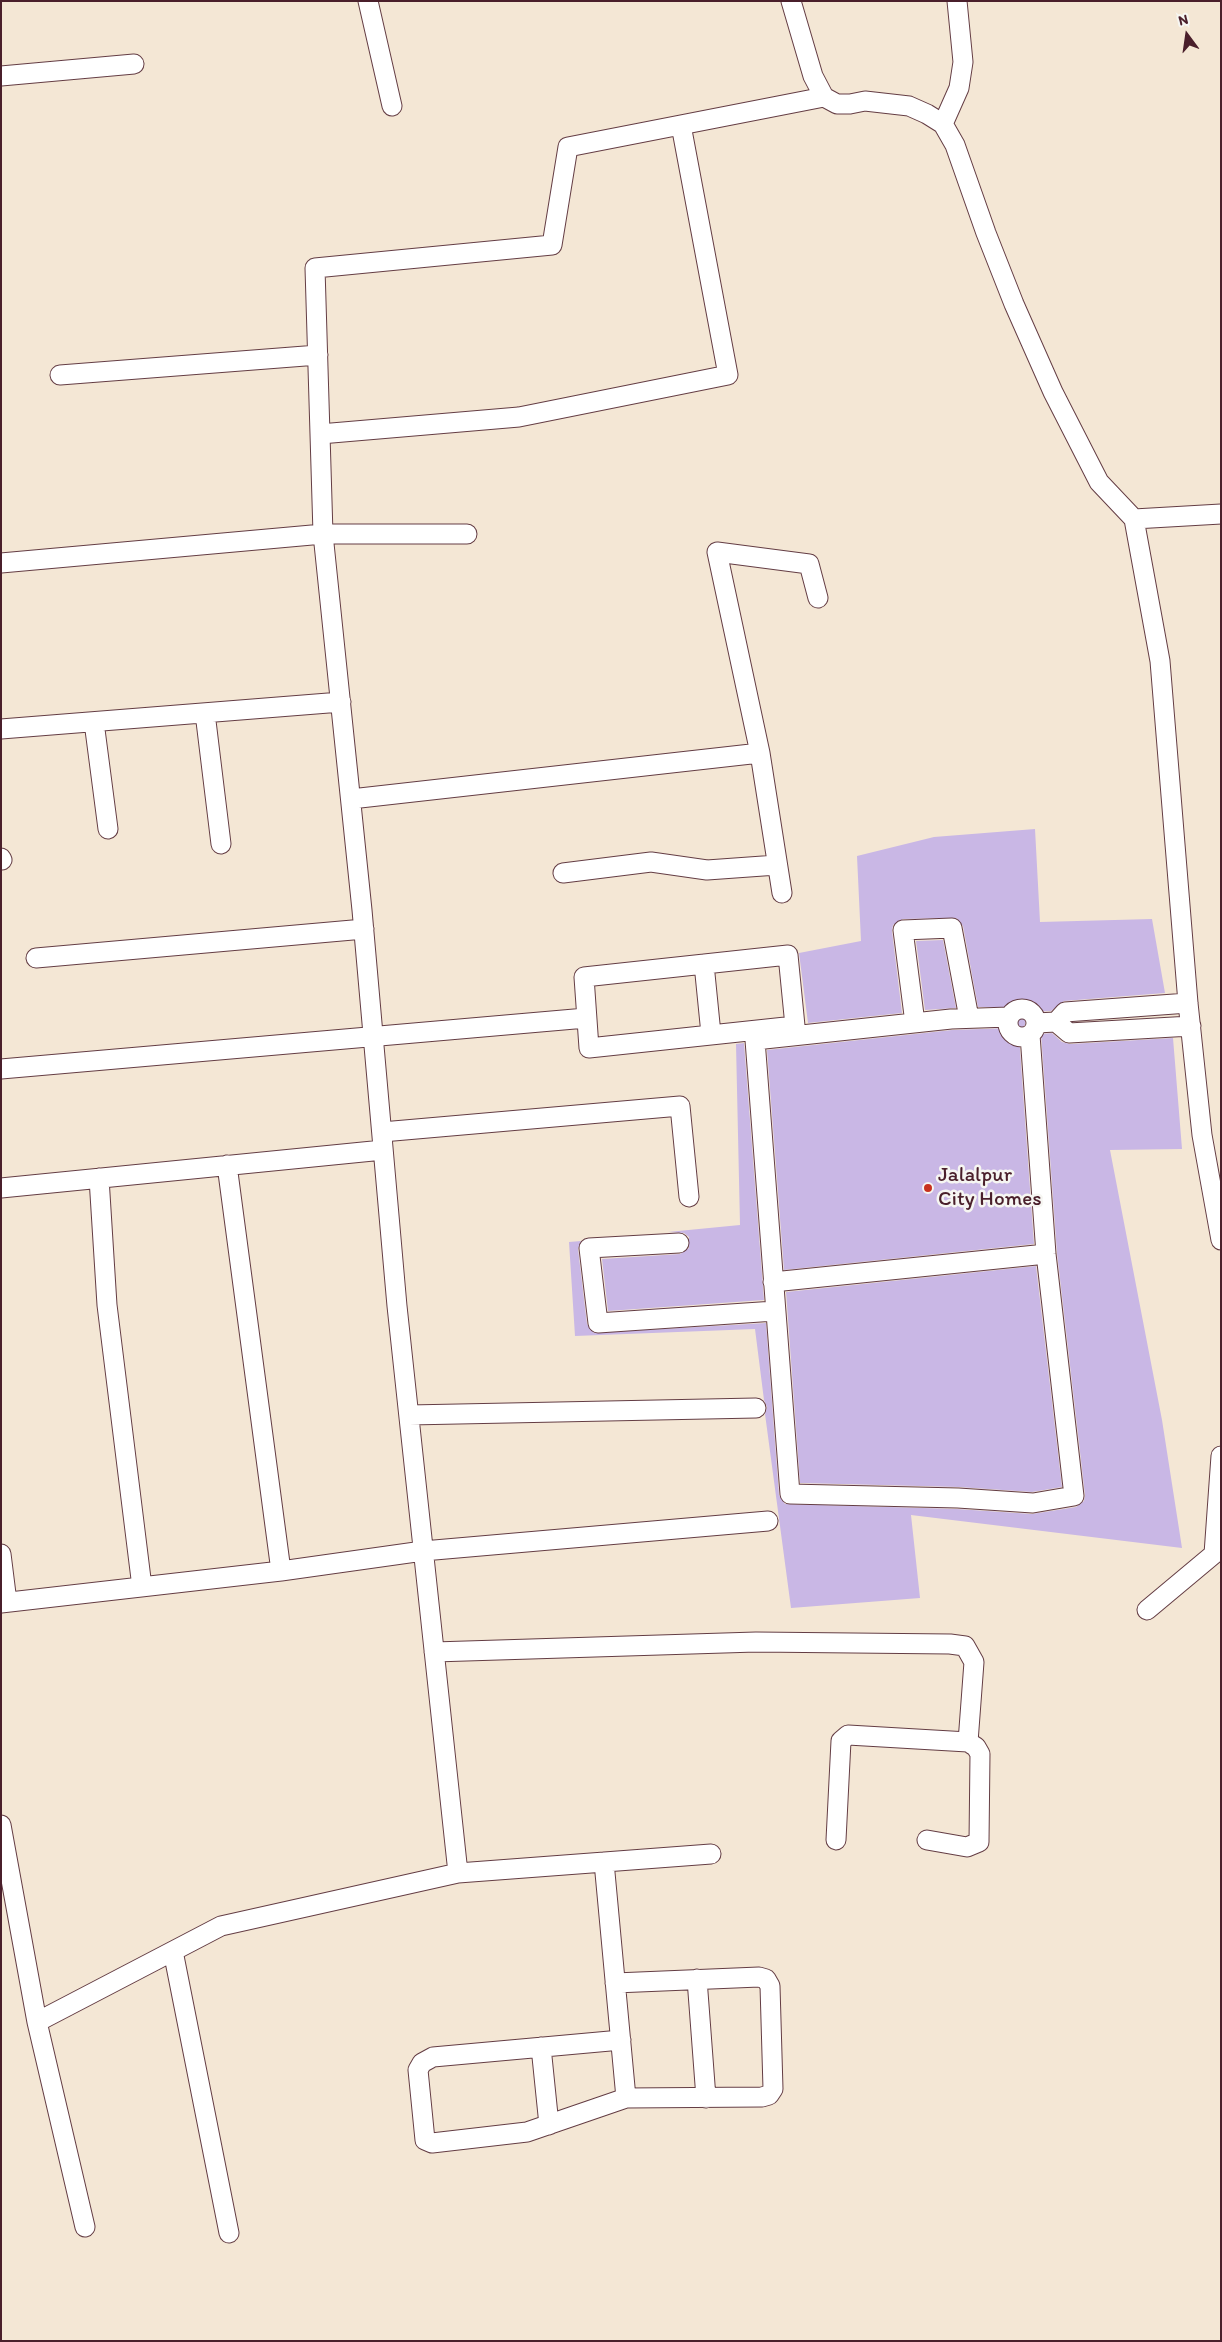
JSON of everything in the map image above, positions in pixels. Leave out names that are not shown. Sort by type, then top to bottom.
[{"type":"street","points":[[368,1],[392,106]]},
{"type":"street","points":[[791,1],[813,76],[824,97],[837,104],[866,101],[909,106],[943,124],[955,145],[993,251],[1053,392],[1098,482],[1134,519],[1160,661],[1190,1026],[1202,1135],[1221,1240]]},
{"type":"street","points":[[943,124],[959,88],[963,62],[957,1]]},
{"type":"street","points":[[1,76],[134,64]]},
{"type":"street","points":[[458,1872],[409,1415],[364,929],[323,534],[316,268],[552,245],[568,147],[824,97]]},
{"type":"street","points":[[320,434],[519,417],[728,375],[681,125]]},
{"type":"street","points":[[60,374],[318,355]]},
{"type":"street","points":[[1134,519],[1221,514]]},
{"type":"street","points":[[1,563],[323,534],[468,534]]},
{"type":"street","points":[[782,893],[760,753],[718,552],[809,564],[818,598]]},
{"type":"street","points":[[1,729],[341,702]]},
{"type":"street","points":[[205,713],[221,844]]},
{"type":"street","points":[[94,722],[108,829]]},
{"type":"street","points":[[350,799],[760,753]]},
{"type":"street","points":[[563,873],[651,862],[708,870],[777,865]]},
{"type":"street","points":[[915,1023],[903,930],[952,928],[969,1018]]},
{"type":"street","points":[[36,958],[364,929]]},
{"type":"street","points":[[788,955],[795,1026],[589,1048],[586,1018],[584,977],[788,955]]},
{"type":"street","points":[[704,964],[711,1034]]},
{"type":"street","points":[[1033,1029],[1046,1254],[1074,1496],[1033,1503],[958,1498],[790,1494],[755,1040],[969,1018],[1009,1017],[1008,1026],[1012,1034],[1021,1038],[1033,1029],[1056,1022],[1066,1012],[1188,1003]]},
{"type":"street","points":[[1,1069],[586,1018]]},
{"type":"street","points":[[1056,1022],[1069,1034],[1190,1026]]},
{"type":"street","points":[[1,1188],[227,1165],[383,1141],[680,1106],[689,1197]]},
{"type":"street","points":[[227,1165],[281,1572]]},
{"type":"street","points":[[99,1178],[107,1305],[142,1587]]},
{"type":"street","points":[[679,1243],[589,1248],[598,1323],[775,1311]]},
{"type":"street","points":[[773,1282],[1046,1254]]},
{"type":"street","points":[[409,1415],[756,1408]]},
{"type":"street","points":[[1146,1610],[1217,1557],[1221,1456]]},
{"type":"street","points":[[1,1554],[4,1602],[281,1572],[423,1552],[768,1522]]},
{"type":"street","points":[[434,1652],[756,1642],[950,1644],[964,1646],[974,1662],[968,1742]]},
{"type":"street","points":[[836,1840],[841,1741],[848,1735],[968,1742],[976,1747],[980,1754],[979,1842],[967,1847],[927,1840]]},
{"type":"street","points":[[1,1825],[37,2022],[84,2227]]},
{"type":"street","points":[[37,2022],[221,1926],[458,1872],[711,1854]]},
{"type":"street","points":[[604,1862],[626,2098]]},
{"type":"street","points":[[173,1951],[229,2233]]},
{"type":"street","points":[[615,1983],[759,1977],[766,1979],[770,1986],[773,2089],[769,2094],[762,2097],[626,2098],[526,2132],[432,2143],[425,2140],[418,2070],[422,2063],[433,2057],[621,2040]]},
{"type":"street","points":[[697,1980],[706,2098]]},
{"type":"street","points":[[541,2047],[549,2125]]},
{"type":"building","points":[[1035,829],[1040,922],[1152,919],[1165,993],[1064,1001],[1051,1011],[1035,1012],[1026,1017],[1025,1025],[1020,1030],[1019,1036],[1034,1244],[784,1270],[767,1050],[952,1030],[1009,1028],[1015,1026],[1020,1017],[1014,1007],[978,1007],[963,926],[956,918],[903,919],[893,925],[892,931],[902,1013],[808,1023],[799,953],[861,941],[857,856],[934,837]]},
{"type":"building","points":[[943,940],[956,1008],[925,1010],[916,941]]},
{"type":"building","points":[[1052,1033],[1062,1042],[1070,1044],[1173,1038],[1182,1149],[1110,1150],[1162,1420],[1182,1548],[911,1515],[920,1598],[791,1608],[765,1414],[767,1407],[764,1400],[755,1329],[575,1336],[569,1242],[581,1241],[578,1249],[587,1324],[594,1333],[766,1323],[779,1495],[785,1504],[957,1509],[1032,1514],[1076,1507],[1084,1501],[1085,1495],[1057,1253],[1041,1034]]},
{"type":"building","points":[[744,1043],[764,1300],[608,1311],[602,1259],[680,1254],[689,1248],[689,1237],[684,1233],[668,1232],[740,1225],[736,1044]]},
{"type":"building","points":[[1036,1266],[1062,1487],[1032,1492],[958,1487],[800,1483],[786,1292]]},
{"type":"place","name":"Jalalpur City Homes","points":[[928,1188]]}]
